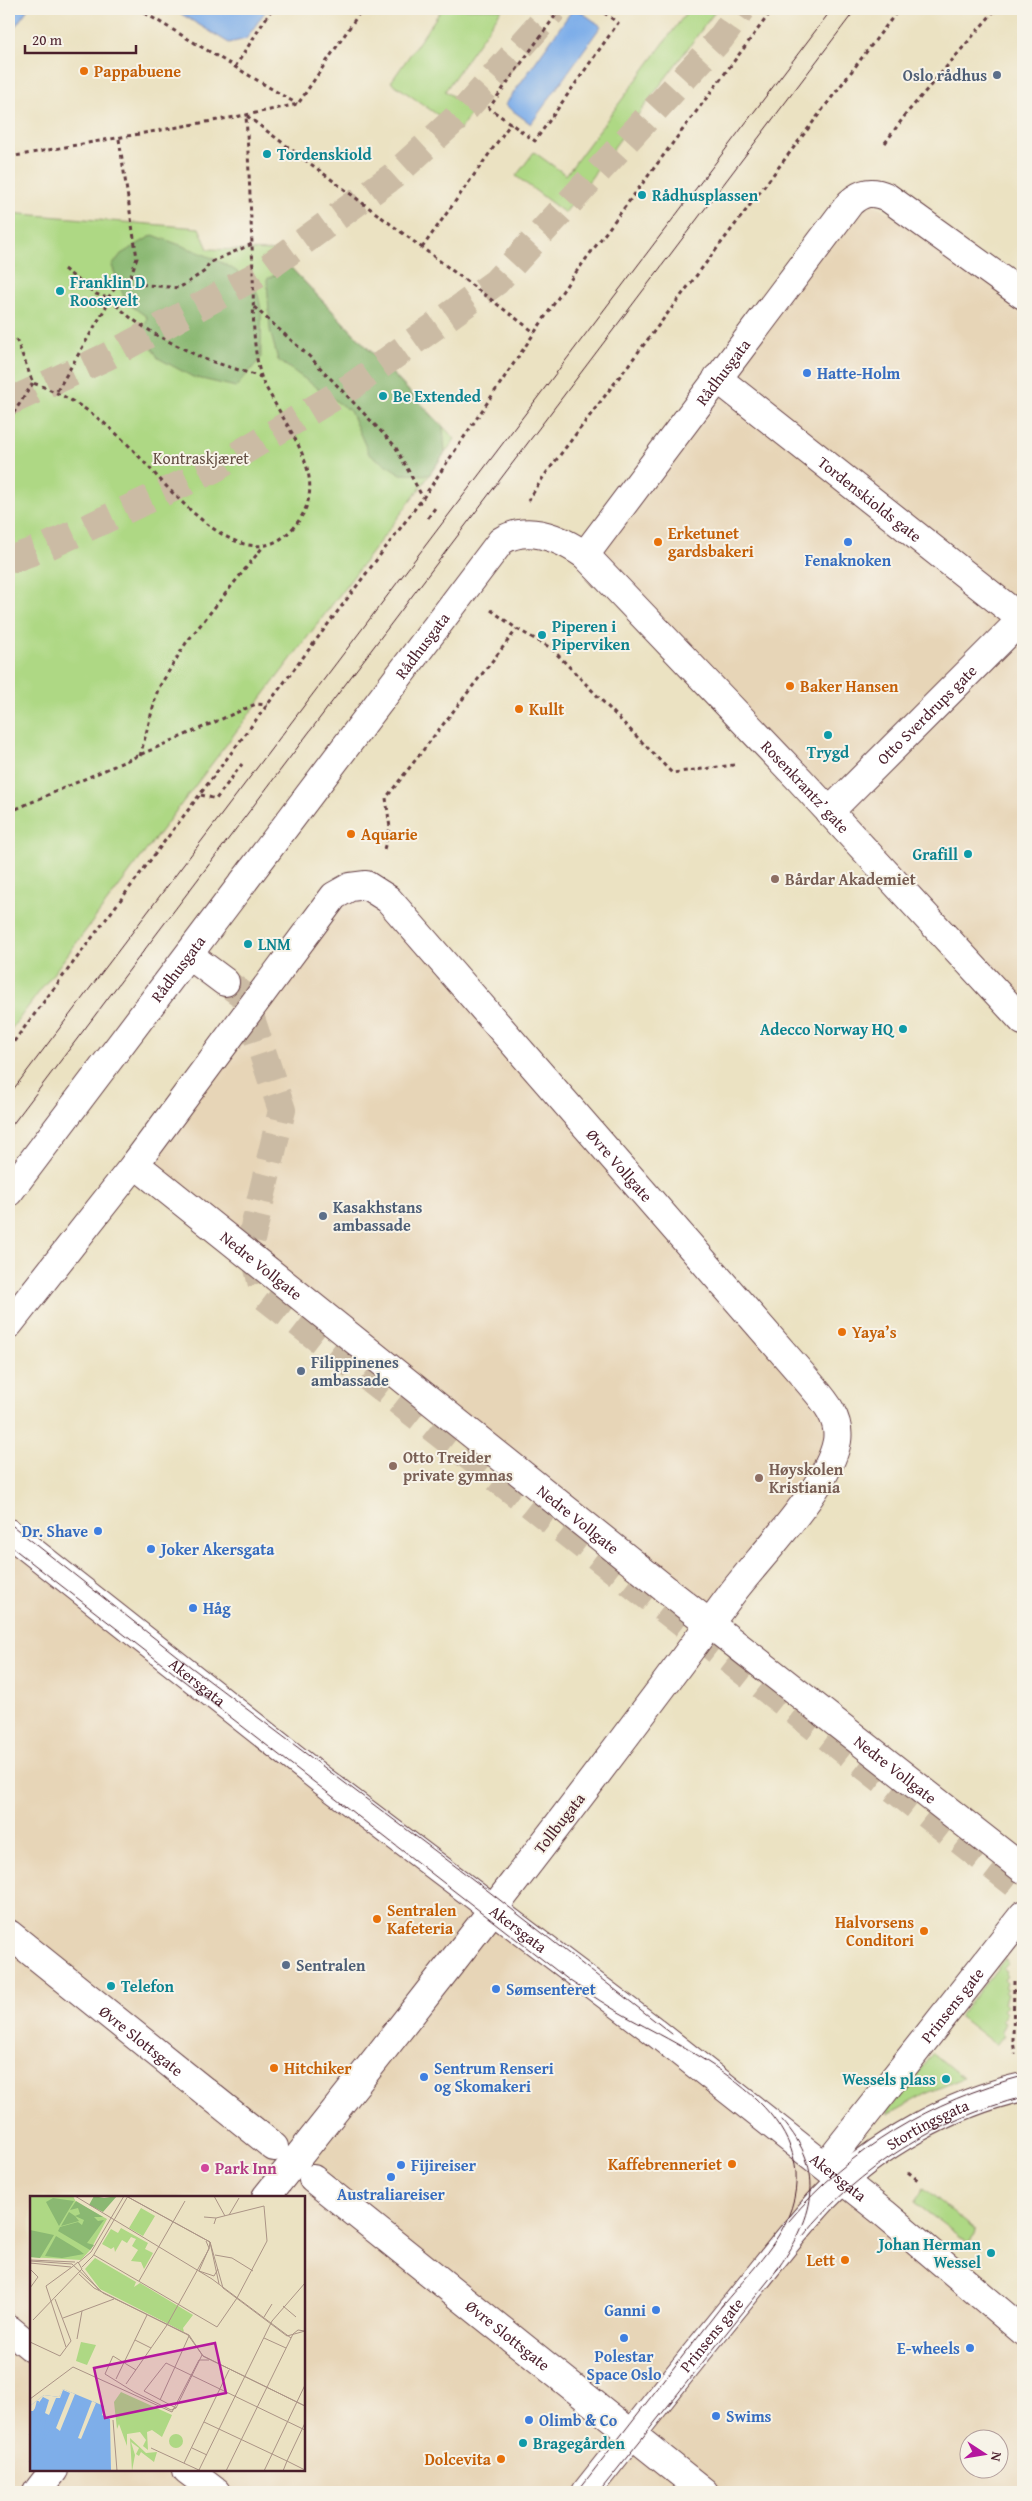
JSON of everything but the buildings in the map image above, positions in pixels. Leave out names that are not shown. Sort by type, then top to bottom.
[{"type":"street","name":"Rådhusgata","points":[[9,1192],[501,541],[516,534],[544,536],[558,539],[585,554],[850,203],[859,195],[869,192],[887,197],[1023,295]]},
{"type":"street","name":"Tordenskiolds gate","points":[[717,378],[1023,619]]},
{"type":"street","name":"Rosenkrantz’ gate","points":[[585,554],[1023,1021]]},
{"type":"street","name":"Otto Sverdrups gate","points":[[829,812],[1023,619]]},
{"type":"street","name":"Øvre Vollgate","points":[[135,1164],[334,896],[350,887],[366,885],[388,899],[821,1397],[836,1421],[837,1440]]},
{"type":"street","points":[[189,955],[225,982]]},
{"type":"street","points":[[9,1324],[135,1164]]},
{"type":"street","name":"Nedre Vollgate","points":[[135,1164],[710,1624],[1023,1869]]},
{"type":"street","name":"Tollbugata","points":[[267,2196],[493,1907],[813,1491],[830,1463],[837,1440]]},
{"type":"street","name":"Akersgata","points":[[9,1533],[323,1781],[493,1907],[834,2173],[1023,2330]]},
{"type":"street","name":"Prinsens gate","points":[[586,2492],[663,2393],[807,2218],[834,2173],[1023,1915]]},
{"type":"street","name":"Øvre Slottsgate","points":[[9,1934],[274,2147]]},
{"type":"street","name":"Stortingsgata","points":[[834,2173],[882,2151],[920,2127],[960,2107],[1023,2087]]},
{"type":"street","name":"Øvre Slottsgate","points":[[314,2179],[704,2492]]},
{"type":"street","points":[[9,2329],[30,2346]]},
{"type":"street","points":[[37,2492],[53,2471]]},
{"type":"street","points":[[188,2471],[216,2492]]},
{"type":"path","points":[[138,9],[298,104]]},
{"type":"path","points":[[235,67],[272,9]]},
{"type":"path","points":[[9,157],[246,116],[298,104],[362,9]]},
{"type":"path","points":[[560,9],[489,108],[535,141],[618,23],[599,9]]},
{"type":"path","points":[[9,1048],[423,498],[534,332],[773,9]]},
{"type":"path","points":[[539,483],[899,9]]},
{"type":"path","points":[[885,143],[906,114],[996,9]]},
{"type":"path","points":[[140,756],[158,689],[186,643],[262,547],[286,535],[295,526],[311,499],[311,480],[301,450],[261,377],[255,335],[246,116]]},
{"type":"path","points":[[246,116],[534,332]]},
{"type":"path","points":[[422,248],[511,123]]},
{"type":"path","points":[[119,139],[137,258],[128,283]]},
{"type":"path","points":[[57,391],[115,288],[128,283],[179,288],[205,271],[209,263],[252,244]]},
{"type":"path","points":[[64,269],[96,294],[109,299],[132,319],[158,336],[204,359],[261,377]]},
{"type":"path","points":[[254,307],[310,357],[396,446],[423,498]]},
{"type":"path","points":[[9,335],[17,341],[33,383]]},
{"type":"path","points":[[33,383],[57,391],[80,405],[122,439],[184,504],[216,531],[245,544],[262,547]]},
{"type":"path","points":[[9,420],[33,383]]},
{"type":"path","points":[[428,518],[436,508]]},
{"type":"path","points":[[491,610],[517,629],[552,648],[672,773],[734,765]]},
{"type":"path","points":[[384,849],[390,828],[386,798],[517,629]]},
{"type":"path","points":[[9,812],[256,704],[269,705]]},
{"type":"path","points":[[201,795],[216,799],[242,764]]},
{"type":"path","points":[[1015,1973],[1012,2041],[1015,2058]]},
{"type":"shaded area","points":[[859,195],[1023,295],[1023,1021],[585,555]]},
{"type":"shaded area","points":[[366,885],[806,1379],[837,1440],[710,1624],[135,1164],[334,896]]},
{"type":"shaded area","points":[[9,1533],[1023,2331],[1023,2492],[9,2492]]},
{"type":"green space","points":[[442,9],[502,9],[445,91],[473,111],[459,130],[391,82]]},
{"type":"green space","points":[[689,9],[717,9],[565,213],[516,176],[534,152],[566,175]]},
{"type":"green space","name":"Kontraskjæret","points":[[9,213],[199,228],[208,249],[275,251],[455,439],[418,491],[9,1032]]},
{"type":"green space","points":[[153,235],[223,263],[236,271],[255,289],[261,313],[261,358],[236,387],[193,377],[158,358],[144,334],[147,317],[126,302],[112,266],[121,254]]},
{"type":"green space","points":[[290,267],[443,427],[445,452],[429,475],[401,474],[369,454],[350,411],[278,360],[270,330],[267,279]]},
{"type":"green space","points":[[1005,1959],[1008,1963],[1003,1968],[1007,1971],[1005,1974],[1007,1976],[1004,1980],[1007,1983],[1004,1987],[1007,1989],[1004,1992],[1007,1994],[1004,2003],[1007,2006],[1003,2010],[1006,2013],[1002,2021],[1005,2023],[1001,2032],[1004,2035],[996,2045],[959,2016]]},
{"type":"green space","points":[[933,2053],[963,2078],[925,2094],[889,2114],[887,2111]]},
{"type":"green space","points":[[924,2188],[975,2230],[976,2233],[968,2243],[914,2202]]},
{"type":"water","points":[[9,9],[28,9],[9,35]]},
{"type":"water","points":[[173,9],[267,9],[246,39],[229,43]]},
{"type":"water","points":[[573,9],[577,9],[601,26],[531,124],[505,105]]},
{"type":"tunnel","points":[[9,402],[108,356],[259,274],[393,176],[462,113],[554,9]]},
{"type":"tunnel","points":[[9,560],[48,546],[214,469],[352,386],[496,282],[720,39],[742,9]]},
{"type":"tunnel","points":[[225,982],[243,995],[282,1110],[251,1240],[265,1297],[1023,1890]]},
{"type":"tram line","points":[[9,1095],[832,9]]},
{"type":"tram line","points":[[9,1129],[856,9]]},
{"type":"tram line","points":[[9,1523],[191,1667],[487,1890],[672,2034]]},
{"type":"tram line","points":[[9,1545],[570,1981],[615,2010],[723,2072],[751,2095],[775,2120],[791,2149],[796,2181],[788,2217],[767,2253],[720,2308]]},
{"type":"tram line","points":[[789,2221],[839,2171],[866,2149],[895,2130],[925,2113],[957,2099],[989,2086],[1023,2076]]},
{"type":"tram line","points":[[803,2236],[849,2188],[875,2167],[902,2149],[931,2132],[961,2118],[991,2106],[1023,2097]]},
{"type":"tram line","points":[[776,2271],[799,2233],[807,2215],[811,2196],[811,2177],[806,2158],[797,2139],[782,2120]]},
{"type":"tram line","points":[[599,2492],[780,2266]]},
{"type":"tram line","points":[[577,2492],[724,2303]]},
{"type":"place","name":"Pappabuene","points":[[84,71]]},
{"type":"place","name":"Oslo rådhus","points":[[997,75]]},
{"type":"place","name":"Tordenskiold","points":[[267,154]]},
{"type":"place","name":"Rådhusplassen","points":[[642,195]]},
{"type":"place","name":"Franklin D Roosevelt","points":[[60,291]]},
{"type":"place","name":"Hatte-Holm","points":[[807,373]]},
{"type":"place","name":"Be Extended","points":[[383,396]]},
{"type":"place","name":"Erketunet gardsbakeri","points":[[658,542]]},
{"type":"place","name":"Fenaknoken","points":[[848,542]]},
{"type":"place","name":"Piperen i Piperviken","points":[[542,635]]},
{"type":"place","name":"Baker Hansen","points":[[790,686]]},
{"type":"place","name":"Kullt","points":[[519,709]]},
{"type":"place","name":"Trygd","points":[[828,735]]},
{"type":"place","name":"Aquarie","points":[[351,834]]},
{"type":"place","name":"Grafill","points":[[968,854]]},
{"type":"place","name":"Bårdar Akademiet","points":[[775,879]]},
{"type":"place","name":"LNM","points":[[248,944]]},
{"type":"place","name":"Adecco Norway HQ","points":[[903,1029]]},
{"type":"place","name":"Kasakhstans ambassade","points":[[323,1216]]},
{"type":"place","name":"Yaya’s","points":[[842,1332]]},
{"type":"place","name":"Filippinenes ambassade","points":[[301,1371]]},
{"type":"place","name":"Otto Treider private gymnas","points":[[393,1466]]},
{"type":"place","name":"Høyskolen Kristiania","points":[[759,1478]]},
{"type":"place","name":"Dr. Shave","points":[[98,1531]]},
{"type":"place","name":"Joker Akersgata","points":[[151,1549]]},
{"type":"place","name":"Håg","points":[[193,1608]]},
{"type":"place","name":"Sentralen Kafeteria","points":[[377,1919]]},
{"type":"place","name":"Halvorsens Conditori","points":[[924,1931]]},
{"type":"place","name":"Sentralen","points":[[286,1965]]},
{"type":"place","name":"Telefon","points":[[111,1986]]},
{"type":"place","name":"Sømsenteret","points":[[496,1989]]},
{"type":"place","name":"Hitchiker","points":[[274,2068]]},
{"type":"place","name":"Sentrum Renseri og Skomakeri","points":[[424,2077]]},
{"type":"place","name":"Wessels plass","points":[[946,2079]]},
{"type":"place","name":"Kaffebrenneriet","points":[[732,2164]]},
{"type":"place","name":"Fijireiser","points":[[401,2165]]},
{"type":"place","name":"Park Inn","points":[[205,2168]]},
{"type":"place","name":"Australiareiser","points":[[391,2177]]},
{"type":"place","name":"Johan Herman Wessel","points":[[991,2253]]},
{"type":"place","name":"Lett","points":[[845,2260]]},
{"type":"place","name":"Ganni","points":[[656,2310]]},
{"type":"place","name":"Polestar Space Oslo","points":[[624,2338]]},
{"type":"place","name":"E-wheels","points":[[970,2348]]},
{"type":"place","name":"Swims","points":[[716,2416]]},
{"type":"place","name":"Olimb & Co","points":[[529,2420]]},
{"type":"place","name":"Bragegården","points":[[523,2443]]},
{"type":"place","name":"Dolcevita","points":[[501,2459]]}]
